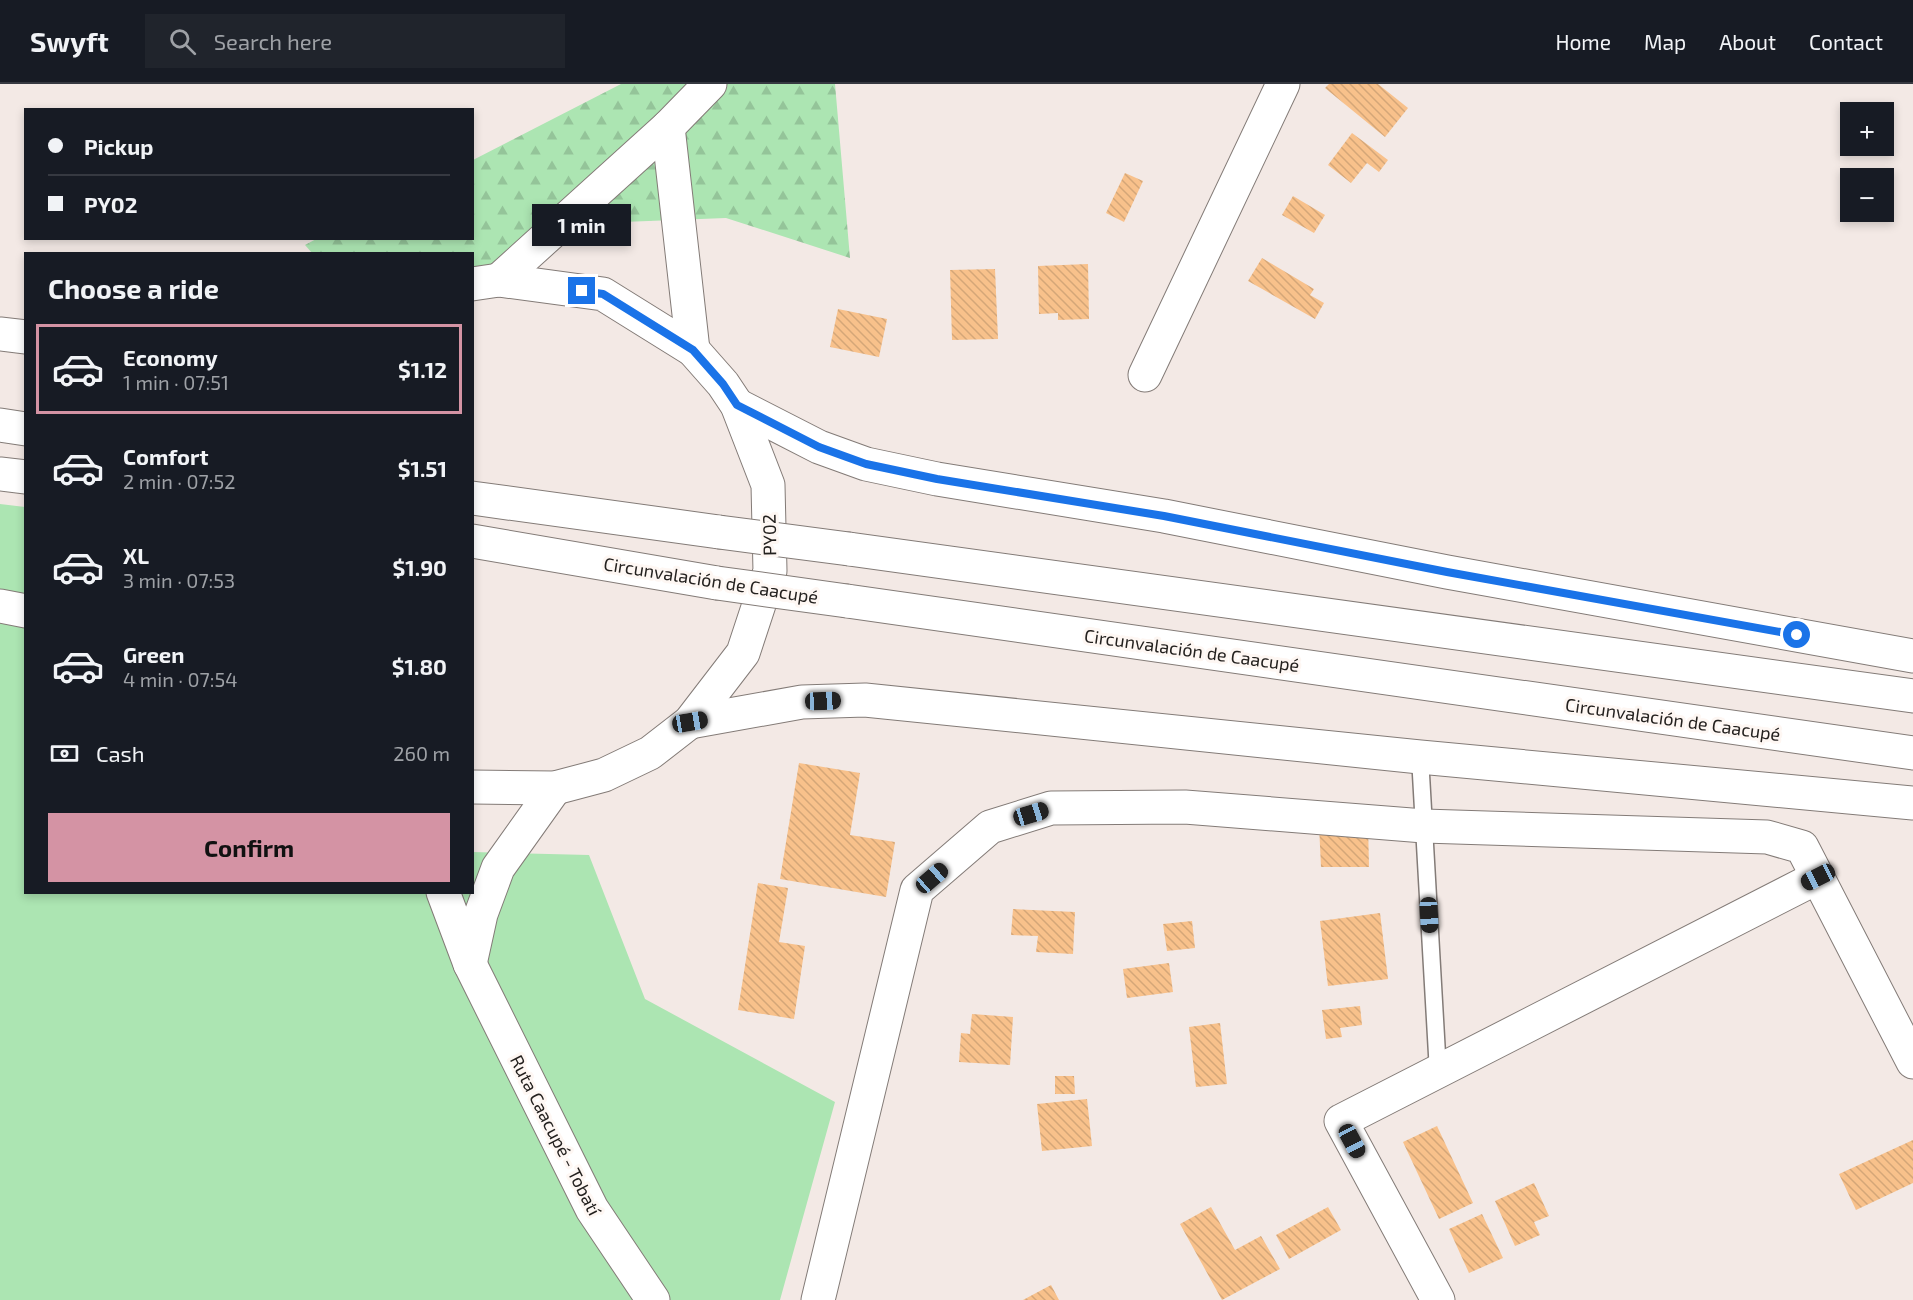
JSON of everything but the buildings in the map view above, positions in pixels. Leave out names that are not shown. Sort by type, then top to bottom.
[{"type":"main road","points":[[486,282],[668,127],[710,84]]},
{"type":"main road","points":[[1145,375],[1283,84]]},
{"type":"main road","points":[[668,127],[693,350]]},
{"type":"main road","name":"PY02","points":[[474,787],[555,788],[604,775],[650,753],[690,722],[743,653],[770,571],[768,485],[737,405],[723,384],[693,350],[603,294],[486,282]]},
{"type":"main road","points":[[0,334],[24,337]]},
{"type":"main road","points":[[737,405],[819,447],[876,466],[937,479],[1164,516],[1447,572],[1913,656]]},
{"type":"main road","points":[[0,425],[24,429]]},
{"type":"main road","points":[[0,474],[24,477]]},
{"type":"main road","name":"PY02","points":[[474,498],[1913,696]]},
{"type":"main road","name":"Circunvalación de Caacupé","points":[[474,541],[717,583],[1913,753]]},
{"type":"main road","points":[[0,606],[24,610]]},
{"type":"main road","points":[[690,722],[802,702],[865,700],[1420,757],[1913,802]]},
{"type":"main road","points":[[470,964],[481,914],[498,868],[555,788]]},
{"type":"main road","points":[[818,1300],[917,890],[990,827],[1052,808],[1185,807],[1424,826],[1767,837],[1802,847],[1913,1062]]},
{"type":"main road","points":[[1438,1300],[1341,1121],[1818,877]]},
{"type":"main road","name":"Ruta Caacupé - Tobatí","points":[[444,894],[470,964],[592,1209],[653,1300]]},
{"type":"lane","points":[[1420,757],[1438,1072]]},
{"type":"green space","points":[[621,84],[835,84],[850,258],[726,218],[571,224],[474,272],[474,252],[311,252],[305,245],[314,240],[474,240],[474,159]]},
{"type":"green space","points":[[0,504],[24,507],[24,894],[474,894],[474,852],[589,855],[645,999],[835,1102],[780,1300],[0,1300]]},
{"type":"route","points":[[582,291],[603,294],[693,350],[723,384],[737,405],[819,447],[866,464],[937,479],[1164,516],[1447,572],[1797,635]]}]
